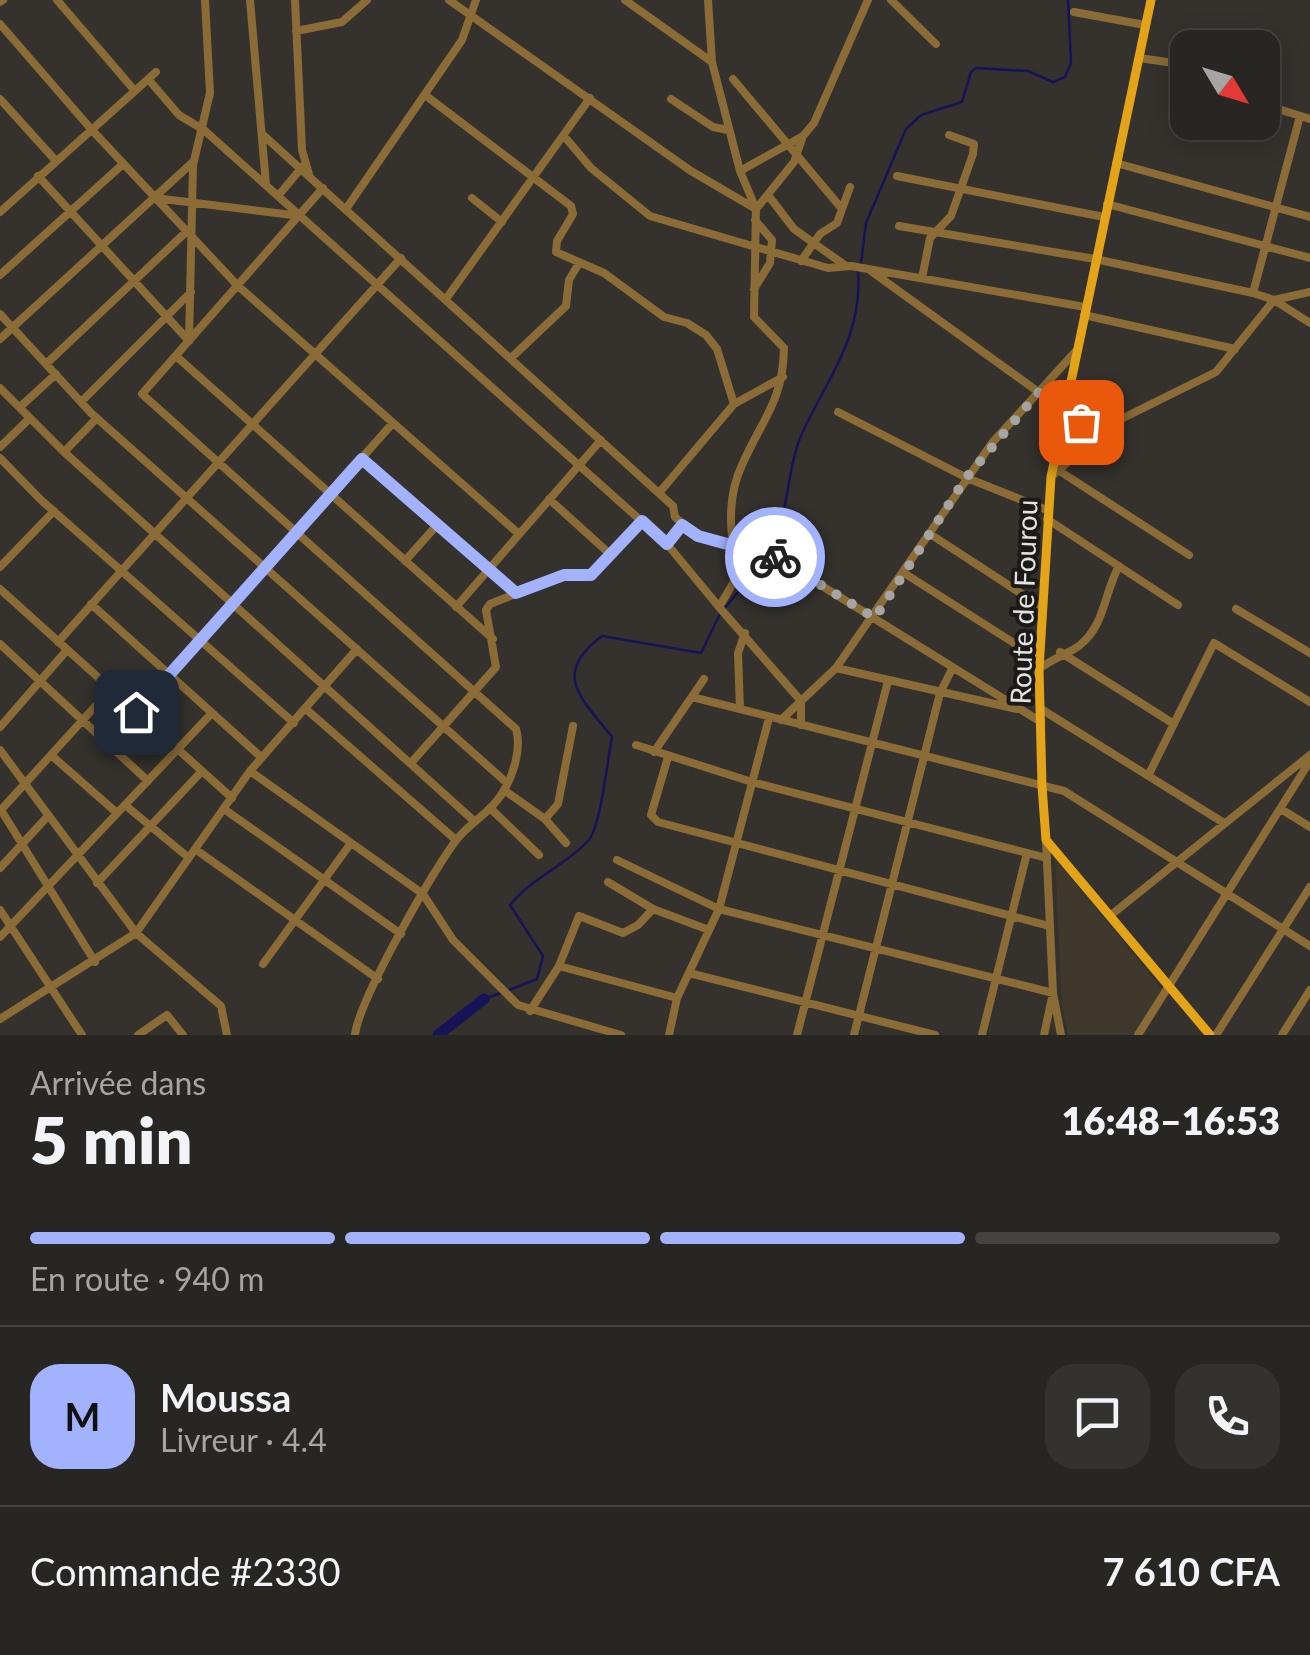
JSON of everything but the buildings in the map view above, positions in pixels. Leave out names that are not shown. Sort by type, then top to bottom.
[{"type":"main road","name":"Route de Fourou","points":[[1046,840],[1039,664],[1047,515],[1064,410],[1151,0]]},
{"type":"main road","points":[[1046,840],[1213,1035]]},
{"type":"street","points":[[57,0],[135,90]]},
{"type":"street","points":[[189,341],[194,162],[210,94],[205,0]]},
{"type":"street","points":[[250,0],[266,185]]},
{"type":"street","points":[[278,196],[303,166],[295,0]]},
{"type":"street","points":[[450,0],[691,171],[756,209]]},
{"type":"street","points":[[346,209],[462,40],[476,0]]},
{"type":"street","points":[[625,0],[712,62]]},
{"type":"street","points":[[708,0],[712,62],[740,171],[756,209],[752,249],[754,318],[784,348],[776,406],[742,466],[734,490],[730,524],[738,575],[719,607]]},
{"type":"street","points":[[756,209],[814,123],[868,0]]},
{"type":"street","points":[[891,0],[936,44]]},
{"type":"street","points":[[296,31],[342,22],[364,1]]},
{"type":"street","points":[[1074,12],[1145,25]]},
{"type":"street","points":[[0,24],[91,130],[238,286],[519,534]]},
{"type":"street","points":[[1139,58],[1170,62]]},
{"type":"street","points":[[0,212],[156,72]]},
{"type":"street","points":[[148,79],[179,115],[204,130],[667,544],[801,701],[801,725]]},
{"type":"street","points":[[733,79],[842,209]]},
{"type":"street","points":[[424,94],[571,206],[573,214],[555,246],[556,252],[604,272],[664,317],[687,322],[706,336],[716,349],[734,404]]},
{"type":"street","points":[[446,299],[590,98]]},
{"type":"street","points":[[0,99],[56,160]]},
{"type":"street","points":[[671,99],[713,128],[728,130]]},
{"type":"street","points":[[1252,293],[1305,117],[1280,109]]},
{"type":"street","points":[[262,134],[303,166],[310,177],[673,506],[682,525],[698,536],[714,536],[732,546],[769,553],[1041,722]]},
{"type":"street","points":[[922,278],[925,254],[935,232],[951,216],[974,144],[949,135]]},
{"type":"street","points":[[564,136],[591,168],[650,216],[752,249],[1084,311],[1234,349]]},
{"type":"street","points":[[740,171],[803,136]]},
{"type":"street","points":[[0,339],[194,162]]},
{"type":"street","points":[[1116,163],[1310,217]]},
{"type":"street","points":[[0,275],[123,164]]},
{"type":"street","points":[[38,176],[189,341]]},
{"type":"street","points":[[897,176],[1104,217]]},
{"type":"street","points":[[802,261],[813,242],[837,223],[850,187]]},
{"type":"street","points":[[323,188],[142,394],[516,729],[519,740],[505,786],[490,808],[456,840],[423,894],[378,979],[355,1035]]},
{"type":"street","points":[[768,195],[794,229],[858,267],[1098,435]]},
{"type":"street","points":[[154,198],[300,216]]},
{"type":"street","points":[[472,198],[502,222]]},
{"type":"street","points":[[1107,204],[1310,258]]},
{"type":"street","points":[[753,289],[764,276],[772,240],[755,220]]},
{"type":"street","points":[[899,226],[1095,259],[1252,293],[1274,300],[1310,323]]},
{"type":"street","points":[[46,364],[189,235]]},
{"type":"street","points":[[58,642],[401,258]]},
{"type":"street","points":[[511,358],[566,306],[569,280],[579,263]]},
{"type":"street","points":[[81,402],[192,292]]},
{"type":"street","points":[[1189,554],[1054,471],[1098,435],[1216,372],[1274,300],[1310,292]]},
{"type":"street","points":[[0,314],[96,418],[444,726],[566,843]]},
{"type":"street","points":[[781,720],[836,668],[875,618],[966,478],[1076,352]]},
{"type":"street","points":[[176,356],[492,640]]},
{"type":"street","points":[[20,408],[56,374]]},
{"type":"street","points":[[659,493],[734,404],[782,377]]},
{"type":"street","points":[[0,388],[64,452],[474,820]]},
{"type":"street","points":[[838,412],[1047,515],[1178,605]]},
{"type":"street","points":[[0,447],[30,418]]},
{"type":"street","points":[[64,452],[96,418]]},
{"type":"street","points":[[136,712],[392,424]]},
{"type":"street","points":[[456,607],[600,440]]},
{"type":"street","points":[[0,458],[54,511],[294,723]]},
{"type":"street","points":[[362,459],[516,593]]},
{"type":"street","points":[[549,499],[611,556]]},
{"type":"street","points":[[0,566],[54,511]]},
{"type":"street","points":[[411,763],[496,667],[486,610],[516,593],[564,575],[591,575],[642,521]]},
{"type":"street","points":[[404,561],[437,524]]},
{"type":"street","points":[[667,544],[682,525]]},
{"type":"street","points":[[930,534],[1042,607]]},
{"type":"street","points":[[904,573],[1039,664],[1060,652],[1078,648],[1094,630],[1119,566]]},
{"type":"street","points":[[0,590],[232,798]]},
{"type":"street","points":[[91,604],[261,757]]},
{"type":"street","points":[[1236,609],[1310,653]]},
{"type":"street","points":[[740,709],[738,654],[745,633]]},
{"type":"street","points":[[1149,774],[1214,642],[1310,702]]},
{"type":"street","points":[[0,644],[148,781]]},
{"type":"street","points":[[0,1019],[136,934],[250,770],[358,649]]},
{"type":"street","points":[[0,727],[67,650]]},
{"type":"street","points":[[1060,652],[1174,724]]},
{"type":"street","points":[[854,1035],[940,694],[953,667]]},
{"type":"street","points":[[836,668],[1022,710]]},
{"type":"street","points":[[654,752],[704,678]]},
{"type":"street","points":[[797,1035],[888,681]]},
{"type":"street","points":[[95,962],[0,811],[111,689]]},
{"type":"street","points":[[692,697],[1064,791],[1310,946]]},
{"type":"street","points":[[1041,709],[1224,822]]},
{"type":"street","points":[[307,710],[456,840]]},
{"type":"street","points":[[0,936],[211,714]]},
{"type":"street","points":[[669,1035],[677,998],[719,910],[769,718]]},
{"type":"street","points":[[545,819],[558,804],[572,726]]},
{"type":"street","points":[[636,745],[752,782],[1047,858]]},
{"type":"street","points":[[0,750],[136,934],[221,1006],[227,1035]]},
{"type":"street","points":[[51,755],[117,813]]},
{"type":"street","points":[[668,756],[653,819],[737,846],[1049,926]]},
{"type":"street","points":[[1138,1035],[1310,758]]},
{"type":"street","points":[[1112,916],[1224,822],[1310,758]]},
{"type":"street","points":[[250,770],[423,894],[453,940],[530,1011],[592,1031],[621,1035]]},
{"type":"street","points":[[97,884],[202,771]]},
{"type":"street","points":[[124,806],[188,858]]},
{"type":"street","points":[[490,808],[538,855]]},
{"type":"street","points":[[1281,808],[1310,826]]},
{"type":"street","points":[[224,809],[400,934]]},
{"type":"street","points":[[0,868],[47,817]]},
{"type":"street","points":[[1046,840],[1052,993],[1060,1035]]},
{"type":"street","points":[[264,964],[351,843]]},
{"type":"street","points":[[195,849],[378,979]]},
{"type":"street","points":[[982,1035],[1026,853]]},
{"type":"street","points":[[617,860],[719,910],[1052,993]]},
{"type":"street","points":[[608,882],[652,909],[710,930]]},
{"type":"street","points":[[1213,1035],[1310,887]]},
{"type":"street","points":[[530,1011],[559,966],[578,916],[623,933],[638,926],[652,909]]},
{"type":"street","points":[[0,910],[82,1035]]},
{"type":"street","points":[[559,966],[677,998]]},
{"type":"street","points":[[689,973],[934,1035]]},
{"type":"street","points":[[1282,1035],[1310,990]]},
{"type":"street","points":[[1044,1035],[1052,993]]},
{"type":"street","points":[[138,1035],[167,1015],[184,1035]]},
{"type":"shaded area","points":[[1055,859],[1162,989],[1134,1035],[1068,1035],[1062,1005]]},
{"type":"waterway","points":[[861,263],[866,223],[906,129],[921,115],[962,102],[971,72],[976,68],[1028,71],[1053,82],[1065,77],[1071,63],[1068,0]]},
{"type":"waterway","points":[[771,549],[782,520],[798,443],[850,334],[858,270]]},
{"type":"waterway","points":[[725,608],[767,556]]},
{"type":"waterway","points":[[509,990],[537,979],[543,956],[510,905],[588,841],[600,808],[612,737],[576,686],[578,662],[602,636],[701,653],[720,614]]},
{"type":"waterway","points":[[484,999],[501,993]]},
{"type":"waterway","points":[[438,1035],[484,999]]},
{"type":"way so far","points":[[775,557],[858,604],[875,618],[966,478],[1039,392],[1081,422]]},
{"type":"route","points":[[136,712],[362,459],[516,593],[564,575],[591,575],[642,521],[667,544],[682,525],[698,536],[714,536],[732,546],[775,557]]}]
